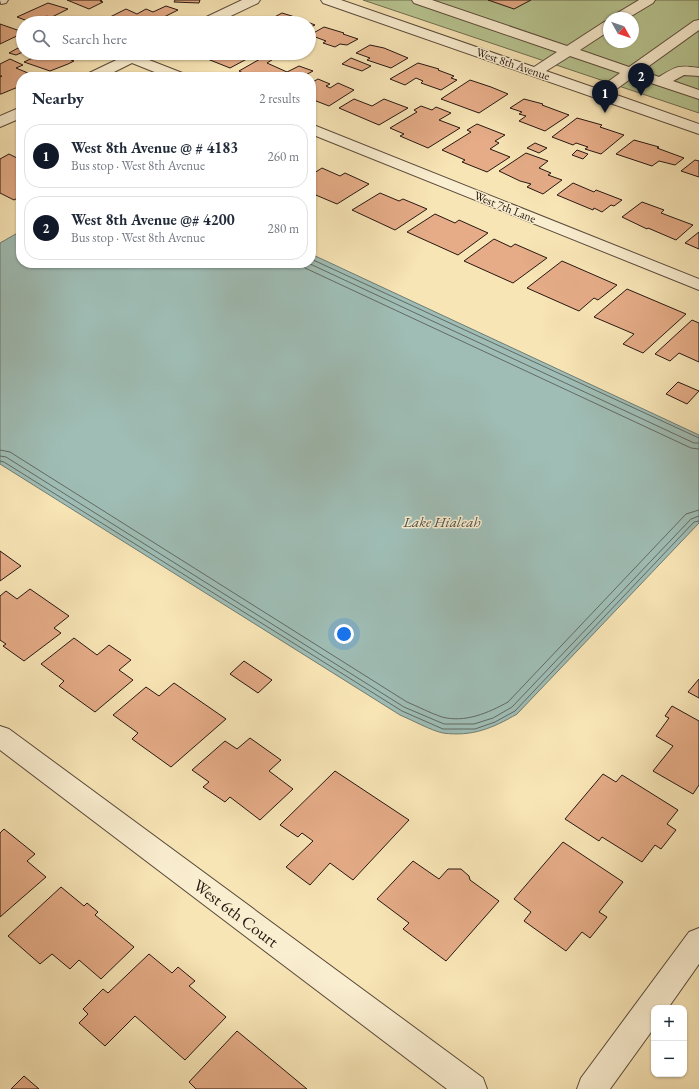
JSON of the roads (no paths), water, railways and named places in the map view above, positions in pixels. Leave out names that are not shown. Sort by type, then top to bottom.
[{"type":"street","points":[[220,16],[253,0]]},
{"type":"street","name":"West 8th Avenue","points":[[328,0],[349,3],[535,72],[699,129]]},
{"type":"street","points":[[419,0],[699,95]]},
{"type":"street","points":[[629,12],[648,0]]},
{"type":"street","points":[[600,94],[699,24]]},
{"type":"street","points":[[535,72],[603,29]]},
{"type":"street","points":[[102,72],[127,60]]},
{"type":"street","points":[[147,60],[170,72]]},
{"type":"street","points":[[661,82],[681,70],[699,72]]},
{"type":"street","points":[[0,122],[16,114]]},
{"type":"street","name":"West 7th Lane","points":[[316,131],[699,285]]},
{"type":"street","name":"West 6th Court","points":[[0,736],[472,1089]]},
{"type":"street","points":[[592,1089],[699,941]]},
{"type":"water","name":"Lake Hialeah","points":[[16,234],[16,268],[316,268],[316,256],[699,435],[699,523],[517,714],[491,727],[463,734],[443,733],[428,728],[400,715],[0,464],[0,243]]},
{"type":"place","name":"West 8th Avenue @# 4200","points":[[641,96]]},
{"type":"place","name":"West 8th Avenue @ # 4183","points":[[605,113]]}]
